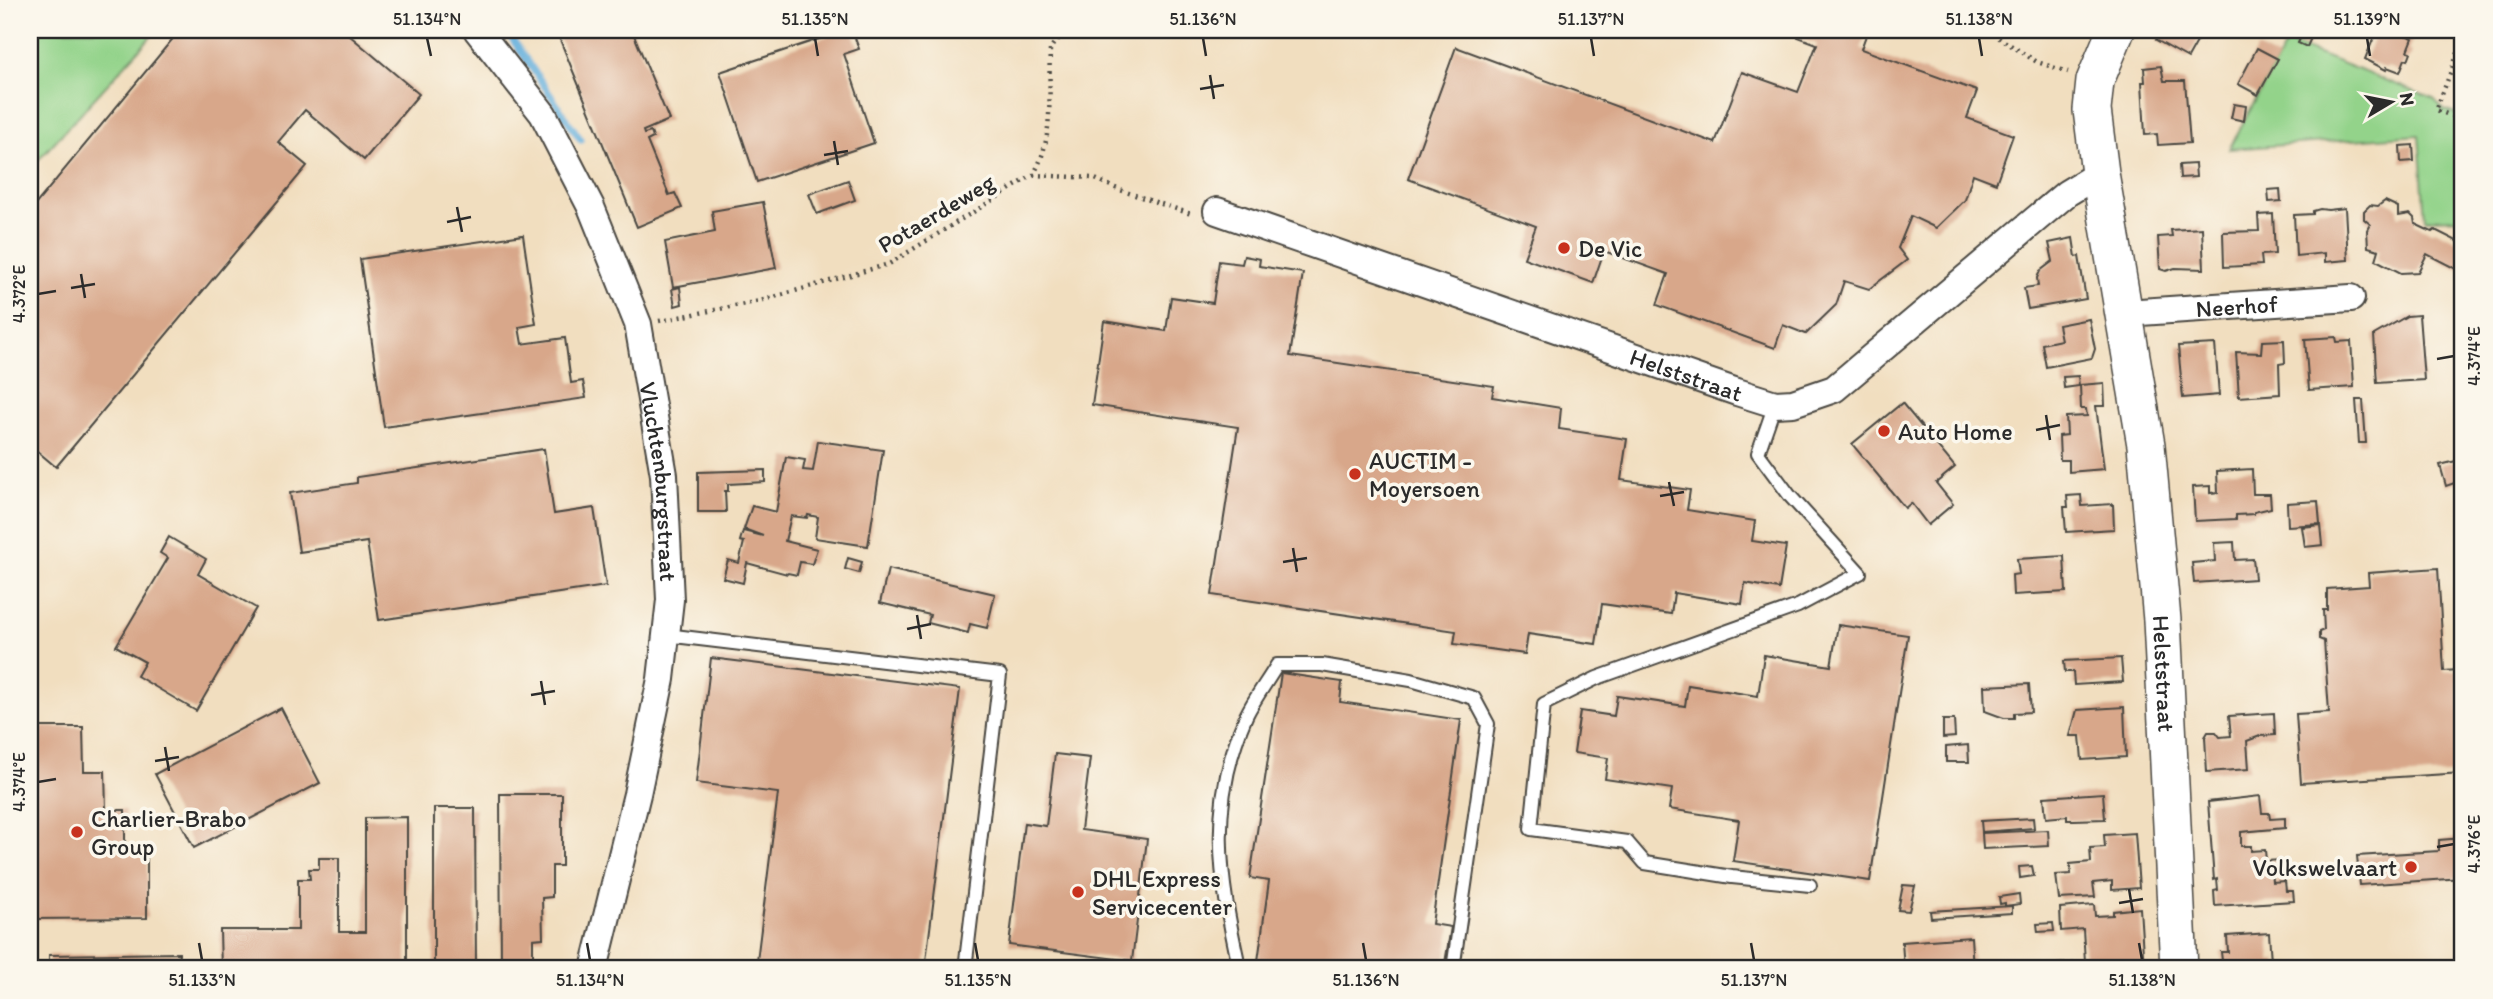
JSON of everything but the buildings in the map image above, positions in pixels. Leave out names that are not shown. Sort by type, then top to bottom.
[{"type":"street","name":"Vluchtenburgstraat","points":[[477,30],[543,114],[591,206],[638,324],[664,475],[670,600],[661,679],[637,794],[594,969]]},
{"type":"street","name":"Helststraat","points":[[2116,30],[2095,81],[2092,110],[2100,173],[2146,445],[2162,620],[2179,969]]},
{"type":"street","name":"Helststraat","points":[[1217,211],[1775,404],[1793,403],[1834,389],[2067,193],[2100,173]]},
{"type":"street","name":"Neerhof","points":[[2125,313],[2351,299]]},
{"type":"lane","points":[[1775,404],[1758,453],[1790,496],[1860,573],[1798,606],[1597,678],[1545,704],[1531,829],[1627,842],[1646,863],[1732,877],[1810,885]]},
{"type":"lane","points":[[666,635],[1000,675],[965,969]]},
{"type":"lane","points":[[1242,969],[1238,966],[1224,899],[1219,840],[1228,770],[1247,716],[1277,665],[1322,665],[1411,680],[1474,698],[1488,724],[1453,969]]},
{"type":"path","points":[[1094,30],[1060,37],[1050,50],[1046,141],[1042,160],[1033,175],[1093,178],[1139,197],[1199,216],[1217,211]]},
{"type":"path","points":[[1987,30],[2037,62],[2095,81]]},
{"type":"path","points":[[2463,40],[2437,110],[2463,120]]},
{"type":"path","name":"Potaerdeweg","points":[[638,324],[760,301],[889,264],[1033,175]]},
{"type":"green space","points":[[30,30],[157,30],[30,169]]},
{"type":"green space","points":[[2287,42],[2434,99],[2444,110],[2463,116],[2463,218],[2425,219],[2419,135],[2229,149]]},
{"type":"waterway","points":[[506,30],[581,140]]},
{"type":"place","name":"De Vic","points":[[1564,248]]},
{"type":"place","name":"Auto Home","points":[[1884,431]]},
{"type":"place","name":"AUCTIM - Moyersoen","points":[[1355,474]]},
{"type":"place","name":"Charlier-Brabo Group","points":[[77,832]]},
{"type":"place","name":"Volkswelvaart","points":[[2411,867]]},
{"type":"place","name":"DHL Express Servicecenter","points":[[1078,892]]}]
